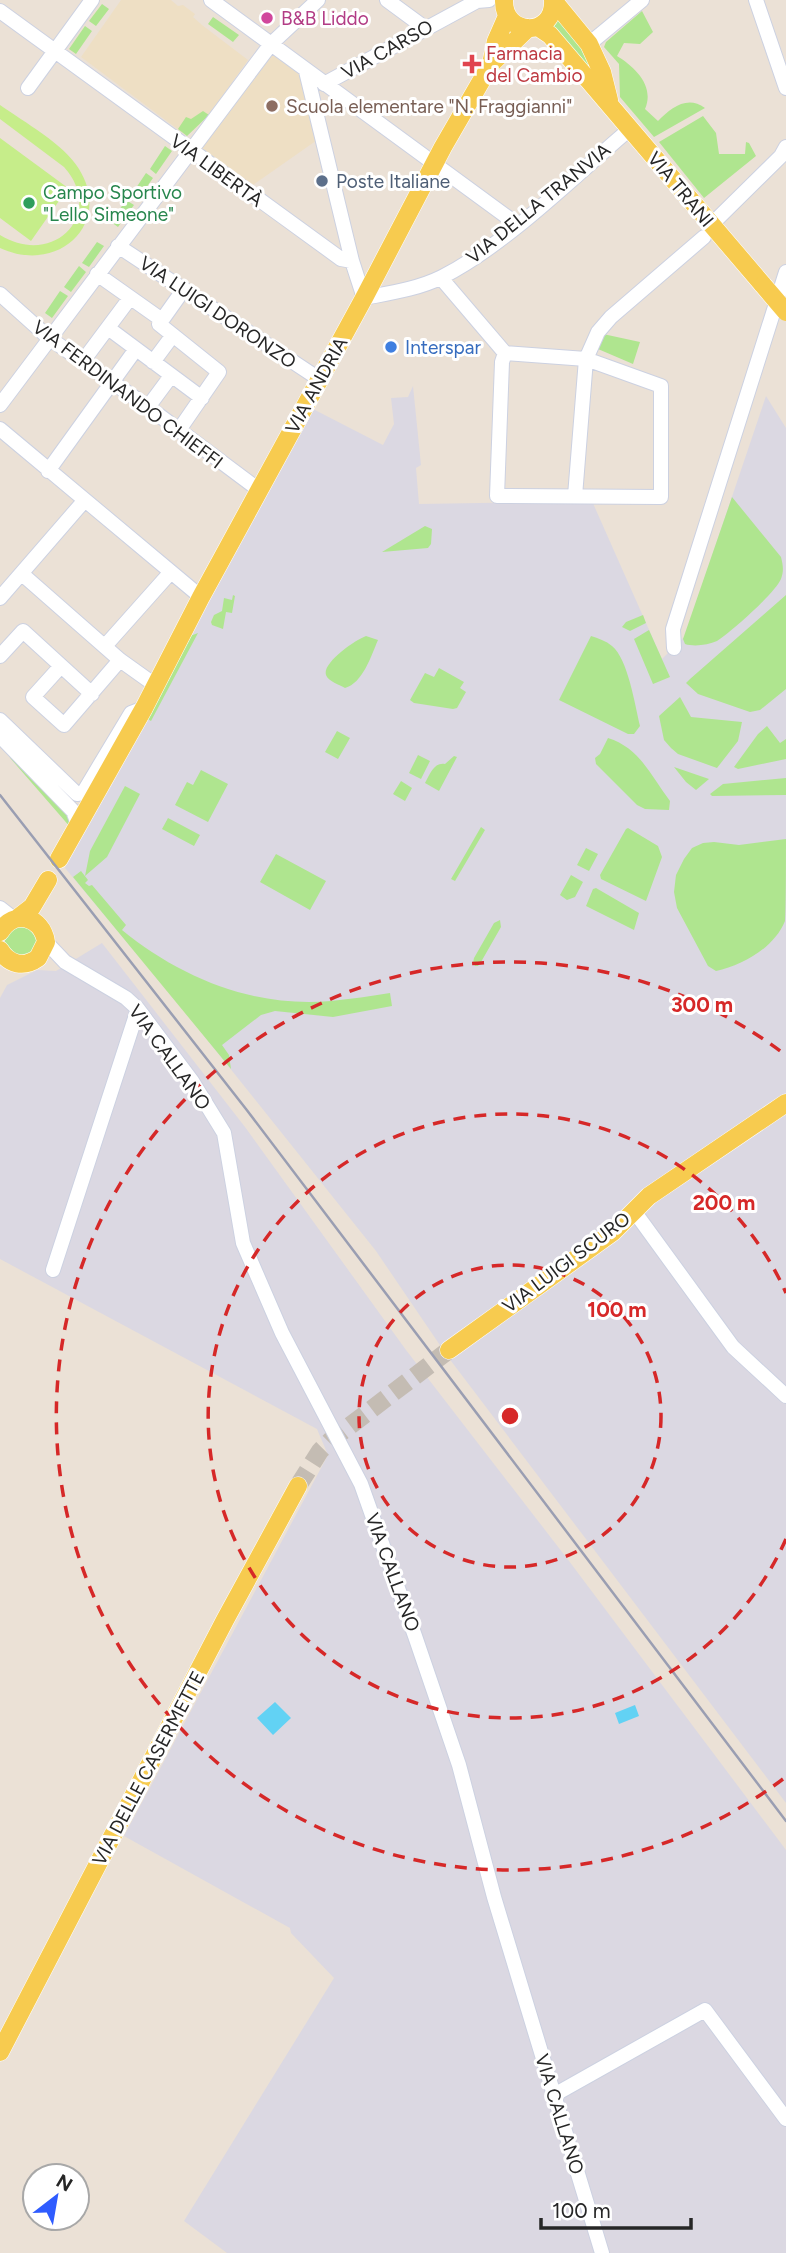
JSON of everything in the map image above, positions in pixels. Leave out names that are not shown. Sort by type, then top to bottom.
[{"type":"main road","name":"VIA TRANI","points":[[553,0],[589,44],[602,72],[610,103]]},
{"type":"main road","name":"VIA ANDRIA","points":[[491,64],[550,16],[553,0]]},
{"type":"main road","name":"VIA TRANI","points":[[506,8],[516,25],[550,35],[631,128],[707,231],[760,280],[786,312]]},
{"type":"main road","name":"VIA ANDRIA","points":[[59,859],[144,708],[201,597],[491,64],[506,8]]},
{"type":"main road","name":"VIA TRANI","points":[[760,280],[786,296]]},
{"type":"main road","points":[[6,921],[45,888],[38,924]]},
{"type":"main road","points":[[3,961],[24,964],[34,961],[42,953],[46,942],[43,931],[30,919],[6,921]]},
{"type":"main road","name":"VIA LUIGI SCURO","points":[[449,1350],[613,1232],[649,1196],[786,1103]]},
{"type":"main road","name":"VIA DELLE CASERMETTE","points":[[0,2052],[225,1620],[298,1486]]},
{"type":"street","points":[[28,88],[92,0]]},
{"type":"street","points":[[211,0],[518,225]]},
{"type":"street","points":[[0,405],[271,44],[318,0]]},
{"type":"street","points":[[387,0],[425,28]]},
{"type":"street","name":"VIA CARSO","points":[[324,84],[477,1],[489,0]]},
{"type":"street","points":[[589,44],[642,0]]},
{"type":"street","points":[[756,0],[786,88]]},
{"type":"street","name":"VIA LIBERTÀ","points":[[0,11],[341,259],[352,261]]},
{"type":"street","points":[[306,71],[352,261],[364,298]]},
{"type":"street","name":"VIA DELLA TRANVIA","points":[[364,298],[404,291],[441,278],[485,250],[631,128]]},
{"type":"street","points":[[575,496],[586,359],[598,332],[611,317],[707,231],[781,156],[786,147]]},
{"type":"street","name":"VIA LUIGI DORONZO","points":[[118,246],[319,379]]},
{"type":"street","points":[[674,648],[673,629],[786,272]]},
{"type":"street","points":[[97,274],[162,320]]},
{"type":"street","points":[[441,278],[505,353],[586,359],[661,386],[662,496],[497,496],[502,362],[505,353]]},
{"type":"street","points":[[179,430],[219,372],[159,324],[184,289]]},
{"type":"street","name":"VIA FERDINANDO CHIEFFI","points":[[0,294],[49,338],[148,407],[259,490]]},
{"type":"street","points":[[83,361],[130,298]]},
{"type":"street","points":[[108,328],[202,398]]},
{"type":"street","points":[[153,362],[173,335]]},
{"type":"street","points":[[48,471],[136,349]]},
{"type":"street","points":[[148,407],[171,376]]},
{"type":"street","points":[[0,429],[201,597]]},
{"type":"street","points":[[0,598],[84,501]]},
{"type":"street","points":[[105,646],[170,573]]},
{"type":"street","points":[[22,574],[120,660],[155,685]]},
{"type":"street","points":[[0,656],[23,631],[92,694]]},
{"type":"street","points":[[61,666],[33,697],[64,725],[120,660]]},
{"type":"street","name":"VIA ANDRIA","points":[[0,720],[76,794],[83,793],[131,713],[144,708]]},
{"type":"street","points":[[0,736],[73,811],[78,824]]},
{"type":"street","name":"VIA CALLANO","points":[[46,942],[65,962],[127,998],[138,1009],[192,1081],[224,1133],[243,1243],[282,1333],[361,1484],[459,1765],[494,1897],[602,2253]]},
{"type":"street","name":"VIA CALLANO","points":[[34,961],[65,962]]},
{"type":"street","points":[[53,1270],[138,1009]]},
{"type":"street","points":[[634,1211],[733,1347],[786,1396]]},
{"type":"street","points":[[554,2095],[705,2010],[786,2119]]},
{"type":"shaded area","points":[[121,0],[171,0],[178,6],[183,5],[195,14],[193,17],[202,25],[248,60],[209,115],[187,136],[81,57]]},
{"type":"shaded area","name":"Scuola elementare \"N. Fraggianni\"","points":[[272,53],[305,75],[320,138],[253,185],[201,149]]},
{"type":"shaded area","points":[[413,386],[421,465],[416,468],[419,504],[592,501],[662,659],[685,636],[766,396],[786,428],[786,1803],[448,1357],[376,1251],[177,1002],[65,868],[313,409],[383,445],[394,424],[391,398],[408,397]]},
{"type":"shaded area","points":[[102,943],[245,1127],[406,1350],[569,1561],[786,1850],[786,2253],[227,2253],[184,2221],[334,1978],[291,1933],[290,1928],[124,1836],[328,1455],[317,1429],[0,1259],[0,998],[7,985],[37,970],[56,971]]},
{"type":"green space","points":[[102,4],[109,9],[96,26],[89,21]]},
{"type":"green space","points":[[642,11],[653,32],[640,44],[624,43],[617,56],[642,78],[647,93],[645,109],[658,121],[674,108],[686,103],[705,108],[654,137],[620,97],[619,64],[604,47],[606,42]]},
{"type":"green space","points":[[213,17],[239,35],[233,42],[208,24]]},
{"type":"green space","points":[[559,17],[583,45],[593,70],[589,70],[551,27]]},
{"type":"green space","points":[[85,26],[92,31],[76,54],[69,49]]},
{"type":"green space","points":[[0,105],[64,151],[79,169],[88,189],[89,208],[84,225],[74,239],[59,249],[42,255],[21,255],[0,248],[0,235],[20,243],[39,245],[55,240],[68,231],[76,218],[79,202],[76,185],[64,167],[0,119]]},
{"type":"green space","points":[[203,111],[209,115],[187,136],[178,129],[186,117],[191,119]]},
{"type":"green space","points":[[703,116],[716,133],[719,154],[745,154],[746,142],[756,156],[704,198],[659,142]]},
{"type":"green space","name":"Campo Sportivo \"Lello Simeone\"","points":[[0,138],[68,188],[31,241],[0,218]]},
{"type":"green space","points":[[165,146],[172,151],[156,174],[150,169]]},
{"type":"green space","points":[[146,173],[153,178],[137,201],[130,197]]},
{"type":"green space","points":[[126,200],[134,205],[118,227],[111,222]]},
{"type":"green space","points":[[97,242],[104,246],[89,267],[82,263]]},
{"type":"green space","points":[[79,266],[86,272],[71,292],[64,287]]},
{"type":"green space","points":[[60,291],[68,296],[52,318],[45,313]]},
{"type":"green space","points":[[603,334],[640,342],[633,364],[598,349]]},
{"type":"green space","points":[[732,497],[781,557],[782,576],[762,602],[717,641],[701,645],[685,644],[683,639]]},
{"type":"green space","points":[[425,526],[432,529],[431,544],[428,548],[382,552]]},
{"type":"green space","points":[[233,595],[232,613],[226,612],[223,629],[212,625],[214,615],[222,611],[224,598],[232,600]]},
{"type":"green space","points":[[786,595],[786,689],[760,710],[750,712],[698,694],[686,683],[690,679]]},
{"type":"green space","points":[[643,615],[646,623],[630,631],[622,627],[626,622]]},
{"type":"green space","points":[[649,630],[670,677],[653,684],[634,639]]},
{"type":"green space","points":[[198,633],[151,721],[146,718],[190,636]]},
{"type":"green space","points":[[366,636],[378,640],[357,681],[345,688],[329,679],[326,670],[334,658]]},
{"type":"green space","points":[[591,636],[612,646],[622,661],[640,726],[634,734],[628,734],[559,700]]},
{"type":"green space","points":[[439,668],[464,682],[460,688],[466,692],[457,708],[414,703],[410,700],[425,673],[434,677]]},
{"type":"green space","points":[[680,697],[691,717],[742,722],[738,741],[717,768],[678,754],[664,740],[659,716]]},
{"type":"green space","points":[[767,726],[780,743],[786,739],[786,759],[738,769],[734,767],[758,734]]},
{"type":"green space","points":[[337,731],[350,738],[338,759],[325,752]]},
{"type":"green space","points":[[608,738],[629,749],[644,764],[670,801],[669,810],[645,809],[637,805],[596,764],[595,758]]},
{"type":"green space","points":[[5,750],[72,818],[71,828],[11,759]]},
{"type":"green space","points":[[418,755],[430,761],[421,779],[409,773]]},
{"type":"green space","points":[[454,756],[457,757],[439,791],[425,783],[435,767],[445,764]]},
{"type":"green space","points":[[674,767],[709,779],[696,790]]},
{"type":"green space","points":[[201,770],[228,784],[208,822],[175,805],[187,782],[193,785]]},
{"type":"green space","points":[[786,778],[786,795],[710,794],[723,784]]},
{"type":"green space","points":[[401,781],[412,788],[405,801],[393,794]]},
{"type":"green space","points":[[125,786],[140,794],[107,857],[85,876],[90,851]]},
{"type":"green space","points":[[168,818],[200,835],[194,846],[162,829]]},
{"type":"green space","points":[[481,827],[485,830],[455,881],[451,879]]},
{"type":"green space","points":[[628,828],[658,846],[662,857],[646,901],[601,879],[600,875]]},
{"type":"green space","points":[[786,839],[785,921],[780,931],[757,954],[716,971],[708,966],[677,908],[674,892],[676,875],[684,859],[692,848],[703,843],[739,845]]},
{"type":"green space","points":[[586,848],[598,854],[589,871],[577,865]]},
{"type":"green space","points":[[276,854],[326,881],[310,910],[260,882]]},
{"type":"green space","points":[[81,871],[88,880],[85,883],[92,885],[126,925],[122,930],[169,962],[194,975],[220,986],[274,1000],[331,1001],[390,993],[392,1006],[333,1017],[275,1011],[261,1015],[222,1045],[229,1055],[231,1069],[73,877]]},
{"type":"green space","points":[[571,875],[583,882],[575,897],[567,900],[560,895]]},
{"type":"green space","points":[[596,888],[639,913],[634,930],[586,906],[593,889]]},
{"type":"green space","points":[[500,920],[501,927],[481,962],[475,966],[474,958],[494,923]]},
{"type":"green space","points":[[22,924],[39,936],[36,952],[19,959],[5,948],[5,936]]},
{"type":"water","points":[[275,1702],[291,1718],[273,1735],[257,1718]]},
{"type":"water","points":[[635,1705],[639,1716],[619,1724],[615,1713]]},
{"type":"tunnel","points":[[298,1486],[320,1451],[330,1441],[449,1350]]},
{"type":"railway","points":[[0,795],[246,1109],[786,1821]]},
{"type":"place","name":"B&B Liddo","points":[[267,18]]},
{"type":"place","name":"Farmacia del Cambio","points":[[472,64]]},
{"type":"place","name":"Scuola elementare \"N. Fraggianni\"","points":[[272,106]]},
{"type":"place","name":"Poste Italiane","points":[[322,181]]},
{"type":"place","name":"Campo Sportivo \"Lello Simeone\"","points":[[29,203]]},
{"type":"place","name":"Interspar","points":[[391,347]]}]
